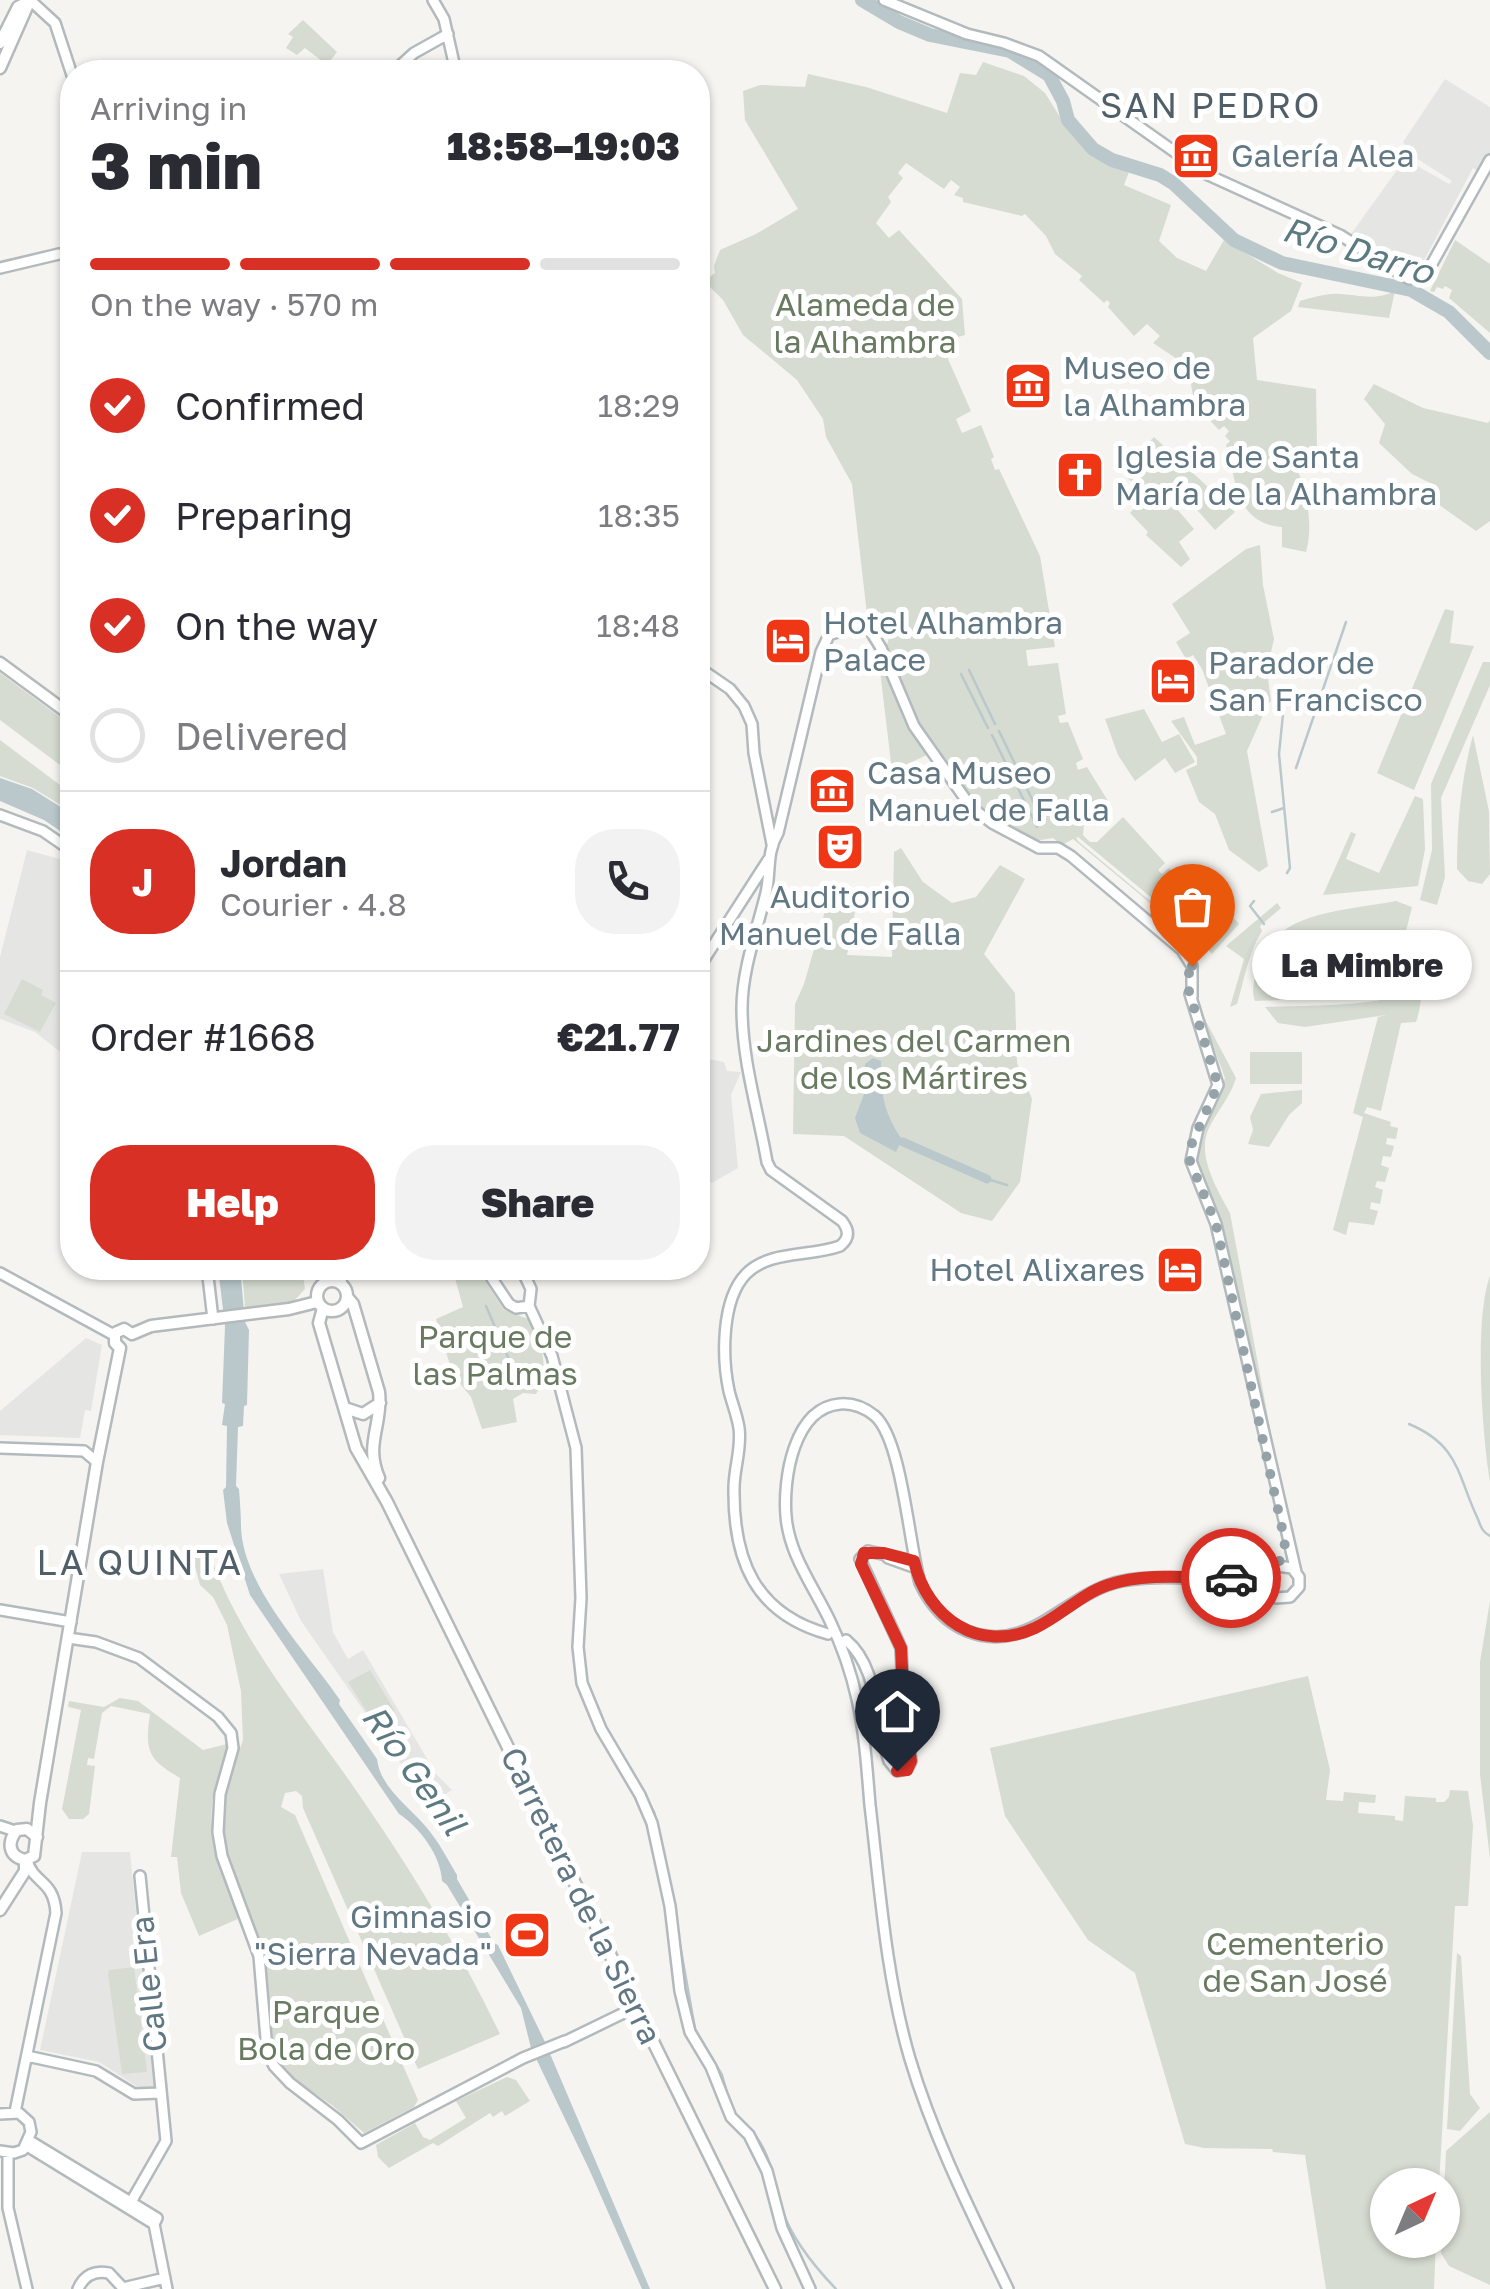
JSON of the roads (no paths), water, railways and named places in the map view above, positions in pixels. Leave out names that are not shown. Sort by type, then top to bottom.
[{"type":"main road","points":[[0,68],[18,7],[30,0]]},
{"type":"main road","points":[[0,43],[14,24]]},
{"type":"main road","points":[[0,663],[60,707]]},
{"type":"main road","points":[[341,1280],[357,1316],[380,1402],[372,1450],[387,1502]]},
{"type":"main road","points":[[341,1283],[324,1284],[318,1291],[320,1323],[355,1438],[361,1448],[372,1450]]},
{"type":"main road","points":[[120,1348],[114,1335],[122,1329],[132,1334],[151,1326],[320,1305],[340,1306],[348,1298]]},
{"type":"main road","points":[[120,1348],[131,1344],[132,1334]]},
{"type":"main road","points":[[0,1910],[37,1837],[70,1622],[120,1348]]},
{"type":"main road","points":[[345,1408],[363,1414],[380,1402]]},
{"type":"main road","points":[[355,1438],[356,1448],[387,1502]]},
{"type":"main road","name":"Carretera de la Sierra","points":[[387,1502],[775,2289]]},
{"type":"main road","points":[[26,1859],[10,1844],[39,1806]]},
{"type":"main road","points":[[21,1830],[37,1837]]},
{"type":"main road","points":[[18,1881],[38,1877]]},
{"type":"street","points":[[30,0],[54,23],[67,60]]},
{"type":"street","points":[[430,0],[446,30],[453,60]]},
{"type":"street","points":[[884,0],[967,34],[1004,42],[1039,56],[1206,174],[1340,235],[1400,275],[1415,279],[1424,274],[1490,160]]},
{"type":"street","points":[[406,60],[446,30]]},
{"type":"street","points":[[0,268],[60,254]]},
{"type":"street","points":[[828,1634],[790,1621],[751,1577],[740,1553],[734,1493],[739,1428],[727,1380],[726,1334],[738,1286],[760,1264],[832,1249],[848,1236],[847,1228],[827,1209],[771,1170],[746,1073],[744,986],[768,884],[768,860],[778,834],[821,652],[830,635],[855,626],[870,630],[875,636],[914,726],[970,807],[1039,848],[1058,848],[1189,961],[1192,998],[1218,1085],[1192,1143],[1190,1161],[1216,1224],[1300,1582],[1294,1595],[1281,1599],[1245,1578]]},
{"type":"street","points":[[710,678],[730,690],[744,706],[752,724],[772,844]]},
{"type":"street","points":[[0,815],[60,843]]},
{"type":"street","points":[[710,950],[768,860]]},
{"type":"street","points":[[0,1273],[114,1335]]},
{"type":"street","points":[[210,1280],[218,1318]]},
{"type":"street","points":[[494,1280],[509,1304],[516,1308],[529,1306]]},
{"type":"street","points":[[527,1280],[531,1289],[529,1306],[545,1337],[576,1448],[581,1598],[578,1647],[582,1683],[608,1743],[652,1823],[690,2032],[731,2117],[750,2135],[767,2171],[782,2228],[810,2289]]},
{"type":"street","points":[[920,1583],[893,1448],[880,1421],[870,1412],[850,1405],[822,1410],[798,1438],[788,1482],[786,1516],[796,1556],[835,1633],[858,1702],[900,2024],[922,2094],[1008,2289]]},
{"type":"street","points":[[84,1451],[88,1443],[101,1442]]},
{"type":"street","points":[[0,1448],[84,1451],[98,1462]]},
{"type":"street","points":[[1269,1592],[1266,1583],[1285,1550],[1284,1526]]},
{"type":"street","points":[[901,1562],[912,1546]]},
{"type":"street","points":[[846,1640],[866,1668],[889,1760],[897,1771],[907,1770],[911,1761],[901,1648],[861,1564],[864,1553],[876,1552],[915,1564]]},
{"type":"street","points":[[901,1562],[930,1601],[954,1624],[995,1637],[1034,1628],[1093,1591],[1121,1581],[1245,1578],[1287,1566],[1296,1572]]},
{"type":"street","points":[[0,1610],[70,1622]]},
{"type":"street","points":[[68,1638],[96,1642],[139,1658],[218,1717],[230,1733],[232,1757],[220,1794],[218,1832],[226,1869],[258,1956],[270,2059],[290,2084],[330,2112],[361,2144],[636,2007]]},
{"type":"street","points":[[0,1826],[21,1830]]},
{"type":"street","points":[[15,2112],[56,1920],[53,1896],[26,1859]]},
{"type":"street","name":"Calle Era","points":[[131,2202],[165,2145],[140,1876]]},
{"type":"street","points":[[27,2056],[96,2071],[134,2094],[160,2093]]},
{"type":"street","points":[[0,2114],[15,2112],[29,2122],[28,2144]]},
{"type":"street","points":[[28,2144],[154,2224]]},
{"type":"street","points":[[27,2289],[8,2208],[4,2152],[28,2144],[157,2218],[154,2224],[166,2283]]},
{"type":"street","points":[[78,2289],[89,2275],[102,2272],[116,2278],[123,2288],[166,2283]]},
{"type":"street","points":[[142,2289],[166,2283]]},
{"type":"waterway","name":"Río Darro","points":[[862,0],[930,35],[1010,51],[1049,75],[1068,120],[1093,149],[1173,183],[1234,240],[1282,263],[1411,290],[1449,312],[1490,353]]},
{"type":"waterway","points":[[1296,768],[1346,622]]},
{"type":"waterway","points":[[1034,628],[1049,626]]},
{"type":"waterway","points":[[969,670],[995,724]]},
{"type":"waterway","points":[[961,674],[988,728]]},
{"type":"waterway","points":[[1283,714],[1279,754],[1290,868],[1287,873]]},
{"type":"waterway","points":[[999,731],[1044,824]]},
{"type":"waterway","points":[[992,735],[1037,827]]},
{"type":"waterway","points":[[1272,812],[1284,808]]},
{"type":"waterway","points":[[1254,901],[1250,906],[1264,924]]},
{"type":"waterway","points":[[1275,943],[1300,984]]},
{"type":"waterway","points":[[903,1142],[987,1179]]},
{"type":"waterway","points":[[987,1179],[1007,1185]]},
{"type":"waterway","points":[[486,1306],[508,1357]]},
{"type":"waterway","points":[[1409,1424],[1447,1451],[1482,1528],[1490,1536]]},
{"type":"waterway","points":[[644,1793],[660,1837]]},
{"type":"waterway","points":[[677,1928],[695,2029],[722,2075],[729,2100]]},
{"type":"waterway","points":[[747,2127],[767,2156],[793,2233],[836,2289]]},
{"type":"place","name":"Galería Alea","points":[[1196,156]]},
{"type":"place","name":"Museo de la Alhambra","points":[[1028,386]]},
{"type":"place","name":"Iglesia de Santa María de la Alhambra","points":[[1080,475]]},
{"type":"place","name":"Hotel Alhambra Palace","points":[[788,641]]},
{"type":"place","name":"Parador de San Francisco","points":[[1173,681]]},
{"type":"place","name":"Casa Museo Manuel de Falla","points":[[832,791]]},
{"type":"place","name":"Auditorio Manuel de Falla","points":[[840,847]]},
{"type":"place","name":"La Mimbre","points":[[1192,966]]},
{"type":"place","name":"Hotel Alixares","points":[[1180,1270]]},
{"type":"place","name":"Gimnasio \"Sierra Nevada\"","points":[[527,1935]]},
{"type":"district","name":"SAN PEDRO","points":[[1211,106]]},
{"type":"district","name":"LA QUINTA","points":[[140,1563]]},
{"type":"park label","name":"Alameda de la Alhambra","points":[[865,324]]},
{"type":"park label","name":"Jardines del Carmen de los Mártires","points":[[914,1060]]},
{"type":"park label","name":"Parque de las Palmas","points":[[495,1356]]},
{"type":"park label","name":"Cementerio de San José","points":[[1295,1962]]},
{"type":"park label","name":"Parque Bola de Oro","points":[[326,2030]]},
{"type":"water label","name":"Río Genil","points":[[414,1770]]}]
